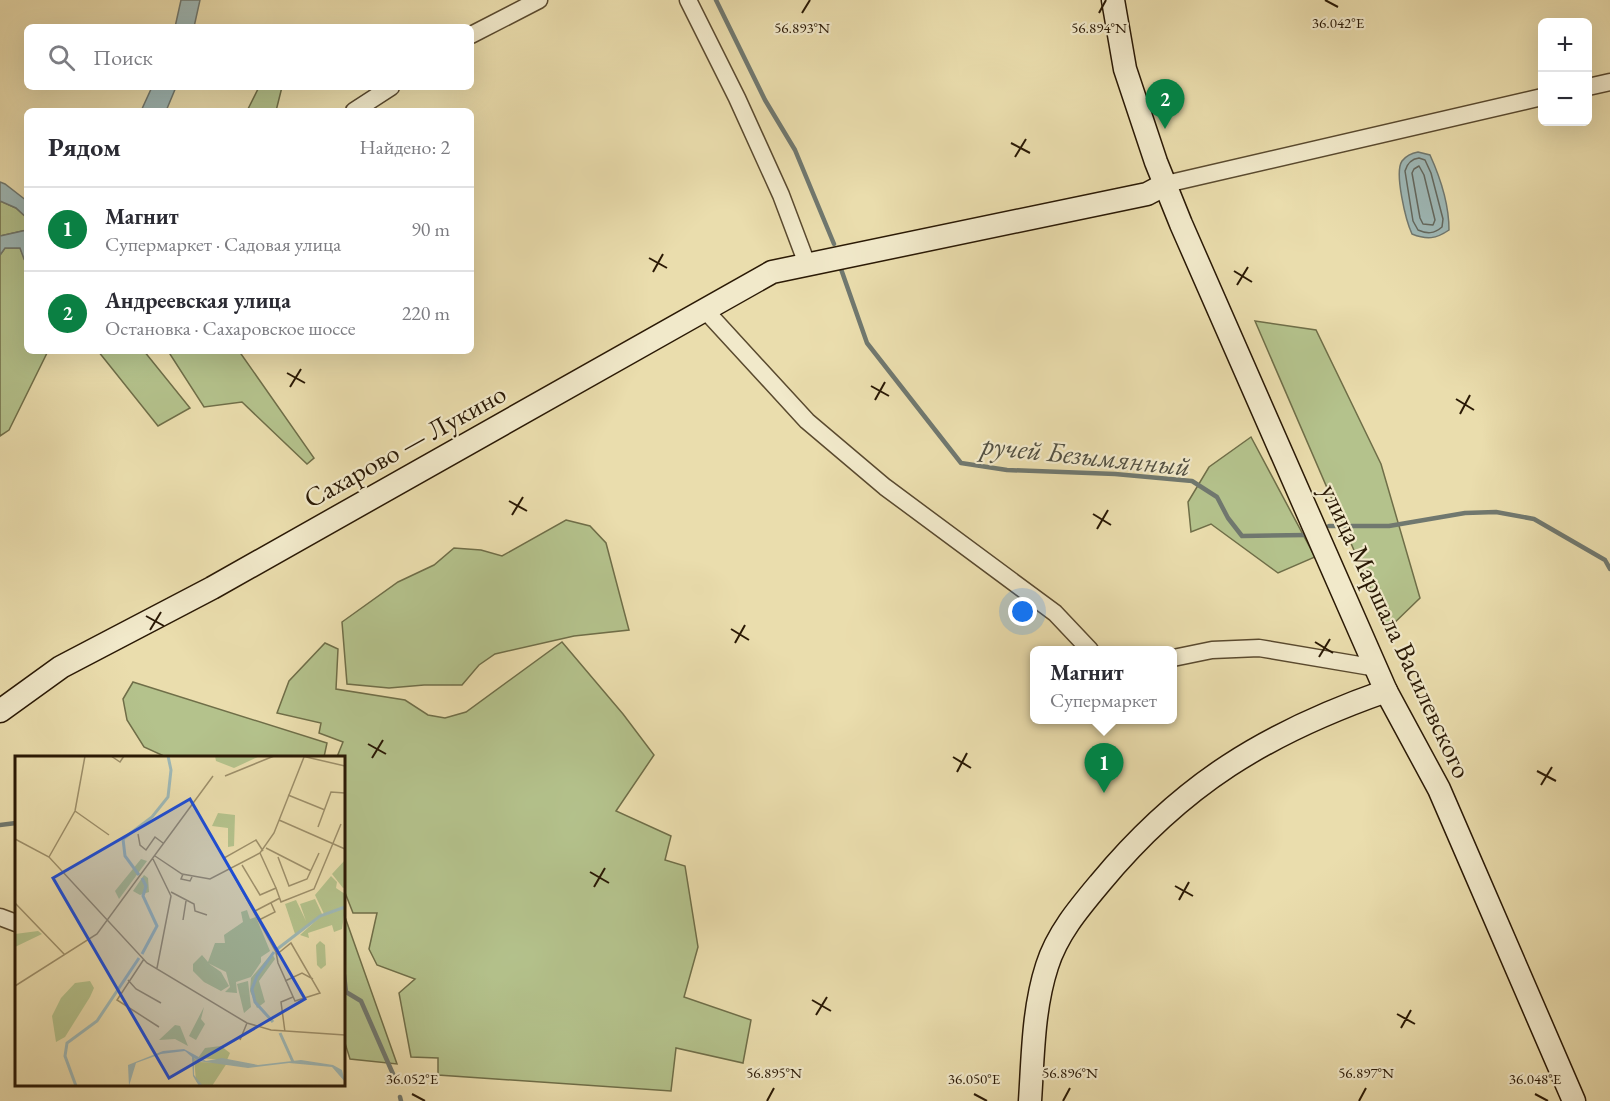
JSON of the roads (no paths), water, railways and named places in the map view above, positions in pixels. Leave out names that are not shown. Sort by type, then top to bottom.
[{"type":"street","points":[[474,33],[539,0]]},
{"type":"street","points":[[688,0],[737,98],[781,195],[807,264]]},
{"type":"street","name":"улица Маршала Василевского","points":[[1113,0],[1125,69],[1156,162],[1191,248],[1386,691],[1439,789],[1574,1101]]},
{"type":"street","points":[[1592,86],[1610,82]]},
{"type":"street","points":[[359,108],[386,90]]},
{"type":"street","points":[[1166,184],[1538,98]]},
{"type":"street","name":"Сахарово — Лукино","points":[[0,711],[61,667],[213,588],[772,273],[1147,194],[1166,184]]},
{"type":"street","points":[[705,310],[807,422],[885,487],[1055,613],[1085,646]]},
{"type":"street","points":[[1177,656],[1212,650],[1259,648],[1377,668]]},
{"type":"street","points":[[1030,1101],[1037,1007],[1047,965],[1056,943],[1071,920],[1110,870],[1141,836],[1190,792],[1222,768],[1301,725],[1386,691]]},
{"type":"street","points":[[0,916],[15,923]]},
{"type":"water","points":[[181,0],[200,0],[195,24],[176,24]]},
{"type":"water","points":[[151,90],[175,90],[167,108],[142,108]]},
{"type":"water","points":[[1418,152],[1430,155],[1446,201],[1449,230],[1431,238],[1412,234],[1402,197],[1399,176],[1402,161]]},
{"type":"water","points":[[0,182],[24,199],[24,215],[16,208],[0,201]]},
{"type":"water","points":[[24,231],[24,259],[20,248],[5,248],[0,255],[0,236]]},
{"type":"waterway","name":"ручей Безымянный","points":[[716,0],[765,100],[795,150],[834,244]]},
{"type":"waterway","name":"ручей Безымянный","points":[[841,269],[867,343],[961,463],[1007,470],[1115,474],[1192,481],[1217,497],[1228,518],[1242,536],[1306,535]]},
{"type":"waterway","name":"ручей Безымянный","points":[[1329,526],[1389,526],[1465,513],[1496,512],[1534,519],[1605,560],[1610,569]]},
{"type":"waterway","points":[[0,825],[15,823]]},
{"type":"waterway","points":[[345,984],[346,992],[361,1001],[393,1074]]},
{"type":"waterway","points":[[400,1097],[401,1101]]},
{"type":"place","name":"Андреевская улица","points":[[1165,129]]},
{"type":"place","name":"Магнит","points":[[1104,793]]}]
